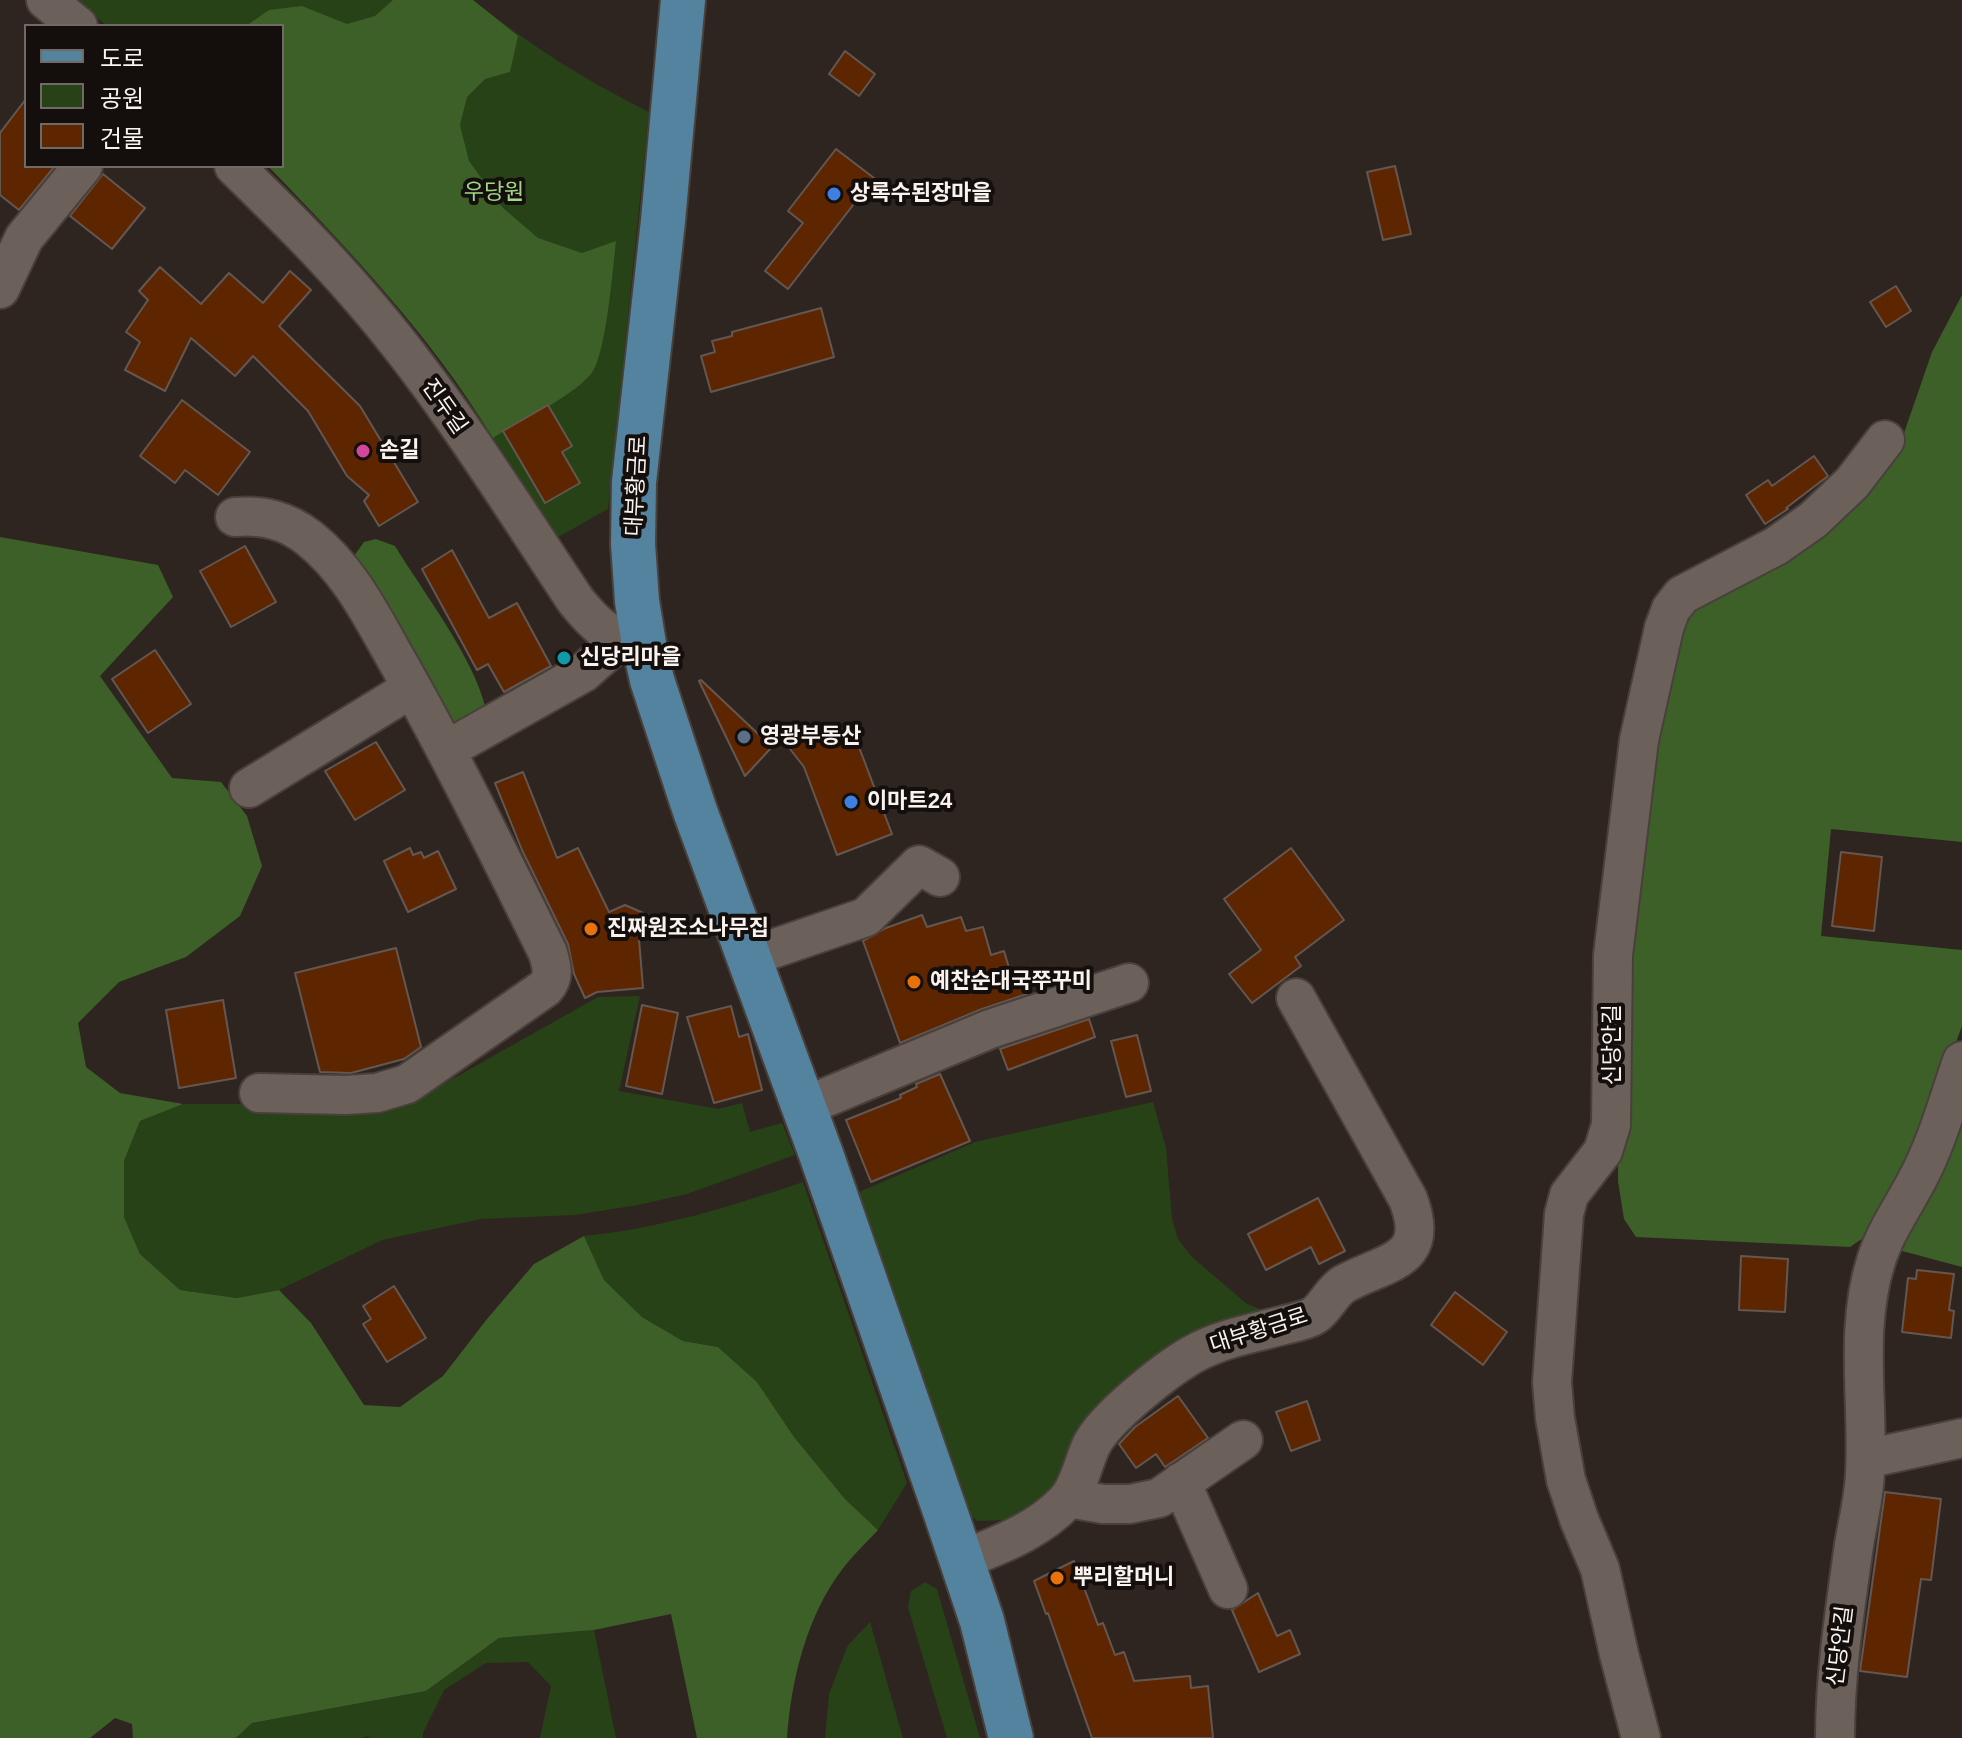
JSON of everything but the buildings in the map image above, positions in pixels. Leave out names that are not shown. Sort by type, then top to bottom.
[{"type":"main road","name":"대부황금로","points":[[683,0],[663,221],[634,482],[633,544],[637,601],[632,642],[652,680],[962,1560],[982,1621],[1011,1738]]},
{"type":"street","points":[[46,0],[76,24]]},
{"type":"street","points":[[0,289],[24,238],[81,168]]},
{"type":"street","name":"진두길","points":[[236,168],[362,298],[414,364],[596,626],[632,642]]},
{"type":"street","name":"신당안길","points":[[1641,1738],[1600,1569],[1566,1480],[1552,1382],[1564,1214],[1569,1195],[1603,1151],[1611,1125],[1613,955],[1639,740],[1664,628],[1671,609],[1682,595],[1776,546],[1813,520],[1852,483],[1885,440]]},
{"type":"street","points":[[235,517],[259,516],[283,522],[337,565],[360,596],[446,750],[553,968],[552,981],[545,988],[407,1084],[377,1093],[346,1095],[259,1093]]},
{"type":"street","points":[[446,750],[632,642]]},
{"type":"street","points":[[249,788],[412,688]]},
{"type":"street","points":[[749,957],[866,917],[919,865],[940,877]]},
{"type":"street","points":[[803,1107],[990,1029],[1129,983]]},
{"type":"street","name":"대부황금로","points":[[962,1560],[1004,1543],[1045,1520],[1069,1498],[1092,1444],[1108,1421],[1196,1353],[1216,1344],[1315,1315],[1341,1285],[1387,1266],[1405,1253],[1415,1239],[1416,1220],[1408,1199],[1296,998]]},
{"type":"street","name":"신당안길","points":[[1835,1738],[1837,1678],[1866,1459],[1865,1304],[1876,1260],[1924,1166],[1962,1061]]},
{"type":"street","points":[[1866,1459],[1962,1438]]},
{"type":"street","points":[[1069,1498],[1103,1504],[1130,1504],[1159,1498],[1243,1440]]},
{"type":"street","points":[[1181,1482],[1228,1589]]},
{"type":"green space","name":"우당원","points":[[77,0],[473,0],[558,61],[649,112],[608,509],[553,540],[472,405],[417,328],[364,266],[270,168],[284,168],[284,24],[105,24]]},
{"type":"green space","name":"우당원","points":[[393,0],[473,0],[518,36],[510,72],[485,79],[467,97],[460,125],[469,161],[503,208],[538,238],[582,253],[616,241],[605,331],[591,374],[557,401],[493,438],[443,364],[388,296],[270,168],[284,168],[284,24],[249,24],[269,10],[302,6],[347,24],[375,16]]},
{"type":"green space","points":[[1962,295],[1962,842],[1831,829],[1821,936],[1962,950],[1962,1026],[1879,1227],[1850,1247],[1636,1237],[1624,1219],[1618,1181],[1620,953],[1675,620],[1700,604],[1791,561],[1853,506],[1895,459],[1932,352]]},
{"type":"green space","points":[[0,537],[158,565],[173,597],[100,676],[172,778],[221,782],[247,816],[262,866],[240,916],[186,957],[119,982],[78,1023],[86,1067],[120,1093],[183,1104],[140,1121],[124,1161],[124,1217],[140,1254],[180,1290],[237,1298],[279,1290],[311,1323],[364,1405],[400,1407],[443,1376],[534,1264],[584,1236],[604,1280],[642,1317],[683,1341],[718,1347],[757,1382],[794,1437],[845,1499],[878,1530],[848,1562],[820,1605],[797,1671],[787,1738],[697,1738],[671,1614],[594,1630],[499,1638],[426,1691],[252,1723],[236,1738],[133,1738],[132,1724],[115,1718],[90,1738],[0,1738]]},
{"type":"green space","points":[[376,539],[395,546],[460,648],[480,690],[486,710],[457,735],[354,556],[364,542]]},
{"type":"green space","points":[[640,996],[619,1091],[718,1109],[742,1103],[750,1132],[782,1123],[795,1155],[687,1194],[638,1205],[575,1215],[481,1219],[382,1240],[279,1290],[237,1298],[180,1290],[140,1254],[124,1217],[124,1161],[140,1121],[183,1104],[397,1104],[454,1078],[598,997]]},
{"type":"green space","points":[[1962,1083],[1962,1267],[1891,1248]]},
{"type":"green space","points":[[1153,1102],[1166,1148],[1172,1219],[1178,1239],[1191,1256],[1247,1304],[1273,1314],[1231,1324],[1040,1499],[1006,1520],[978,1521],[971,1516],[857,1193],[975,1142]]},
{"type":"green space","points":[[803,1182],[907,1483],[878,1530],[845,1499],[794,1437],[757,1382],[718,1347],[683,1341],[642,1317],[604,1280],[584,1236],[641,1228],[695,1215]]},
{"type":"green space","points":[[925,1582],[937,1589],[980,1738],[947,1738],[908,1607],[911,1591]]},
{"type":"green space","points":[[870,1622],[903,1738],[825,1738],[829,1694],[848,1645]]},
{"type":"green space","points":[[594,1630],[616,1738],[540,1738],[551,1686],[528,1662],[486,1663],[444,1690],[423,1738],[236,1738],[252,1723],[426,1691],[499,1638]]},
{"type":"place","name":"상록수된장마을","points":[[834,194]]},
{"type":"place","name":"손길","points":[[363,451]]},
{"type":"place","name":"신당리마을","points":[[564,658]]},
{"type":"place","name":"영광부동산","points":[[744,737]]},
{"type":"place","name":"이마트24","points":[[851,802]]},
{"type":"place","name":"진짜원조소나무집","points":[[591,929]]},
{"type":"place","name":"예찬순대국쭈꾸미","points":[[914,982]]},
{"type":"place","name":"뿌리할머니","points":[[1057,1578]]}]
